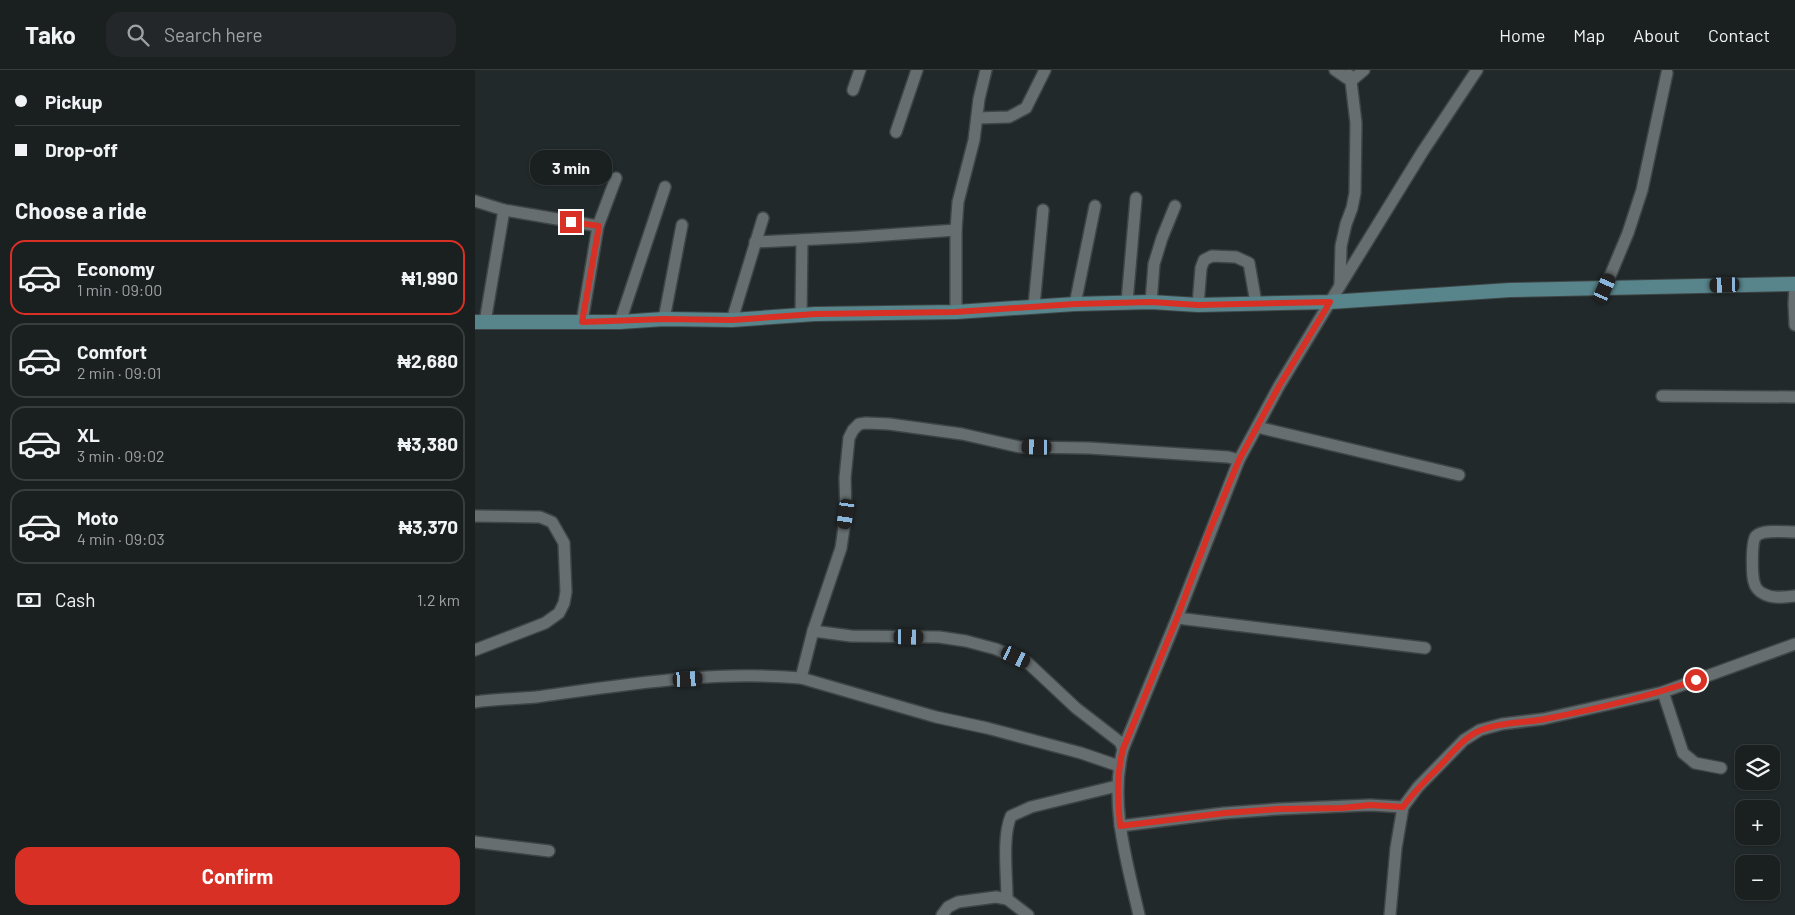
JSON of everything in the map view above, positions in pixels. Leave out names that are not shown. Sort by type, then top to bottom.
[{"type":"main road","points":[[480,322],[619,322],[664,319],[732,320],[815,314],[955,312],[1127,302],[1198,305],[1330,302],[1510,290],[1795,285]]},
{"type":"street","points":[[853,90],[860,70]]},
{"type":"street","points":[[896,132],[917,70]]},
{"type":"street","points":[[955,312],[958,202],[973,140],[979,99],[987,70]]},
{"type":"street","points":[[977,118],[1009,117],[1026,108],[1045,70]]},
{"type":"street","points":[[1335,70],[1349,75],[1364,70]]},
{"type":"street","points":[[1139,915],[1120,826],[1117,786],[1119,766],[1123,749],[1177,618],[1209,532],[1239,460],[1279,386],[1423,151],[1477,70]]},
{"type":"street","points":[[1605,288],[1628,233],[1642,190],[1667,73]]},
{"type":"street","points":[[1340,285],[1341,246],[1355,193],[1356,123],[1349,75]]},
{"type":"street","points":[[582,322],[599,226],[616,178]]},
{"type":"street","points":[[619,322],[665,187]]},
{"type":"street","points":[[1127,302],[1136,198]]},
{"type":"street","points":[[475,201],[505,210],[599,226]]},
{"type":"street","points":[[1075,304],[1095,206]]},
{"type":"street","points":[[1151,302],[1154,264],[1175,206]]},
{"type":"street","points":[[480,322],[505,210]]},
{"type":"street","points":[[1034,306],[1043,210]]},
{"type":"street","points":[[732,320],[763,218]]},
{"type":"street","points":[[664,319],[682,225]]},
{"type":"street","points":[[755,242],[956,230]]},
{"type":"street","points":[[801,316],[802,240]]},
{"type":"street","points":[[1198,305],[1201,268],[1204,260],[1212,256],[1236,257],[1249,263],[1256,303]]},
{"type":"street","points":[[1795,285],[1795,325]]},
{"type":"street","points":[[1661,396],[1795,397]]},
{"type":"street","points":[[801,678],[813,631],[841,548],[846,514],[845,478],[849,438],[859,424],[889,424],[962,434],[1020,447],[1089,448],[1228,457],[1239,460]]},
{"type":"street","points":[[1257,427],[1459,475]]},
{"type":"street","points":[[475,516],[540,517],[552,522],[564,543],[566,592],[564,603],[559,613],[545,623],[475,650]]},
{"type":"street","points":[[1795,532],[1761,533],[1755,536],[1753,542],[1754,582],[1758,590],[1774,597],[1795,596]]},
{"type":"street","points":[[1177,618],[1425,648]]},
{"type":"street","points":[[813,631],[851,636],[939,638],[966,641],[997,649],[1028,663],[1076,708],[1120,742],[1123,749]]},
{"type":"street","points":[[1390,915],[1396,848],[1403,807],[1418,787],[1464,740],[1480,730],[1502,724],[1553,717],[1663,692],[1795,644]]},
{"type":"street","points":[[475,702],[535,697],[671,680],[746,677],[801,678],[936,717],[987,728],[1062,748],[1119,766]]},
{"type":"street","points":[[1663,692],[1683,754],[1695,763],[1721,768]]},
{"type":"street","points":[[1007,899],[1007,836],[1008,823],[1011,816],[1031,807],[1117,786]]},
{"type":"street","points":[[1120,826],[1225,813],[1278,809],[1342,808],[1370,805],[1403,807]]},
{"type":"street","points":[[475,842],[549,851]]},
{"type":"street","points":[[942,915],[948,907],[958,902],[996,898],[1007,899],[1028,915]]},
{"type":"route","points":[[571,222],[599,226],[582,322],[664,319],[732,320],[815,314],[955,312],[1075,304],[1151,302],[1198,305],[1330,302],[1279,386],[1239,460],[1209,532],[1177,618],[1123,749],[1117,786],[1120,826],[1225,813],[1278,809],[1342,808],[1370,805],[1403,807],[1412,793],[1464,740],[1480,730],[1502,724],[1543,719],[1607,706],[1663,692],[1696,680]]}]
